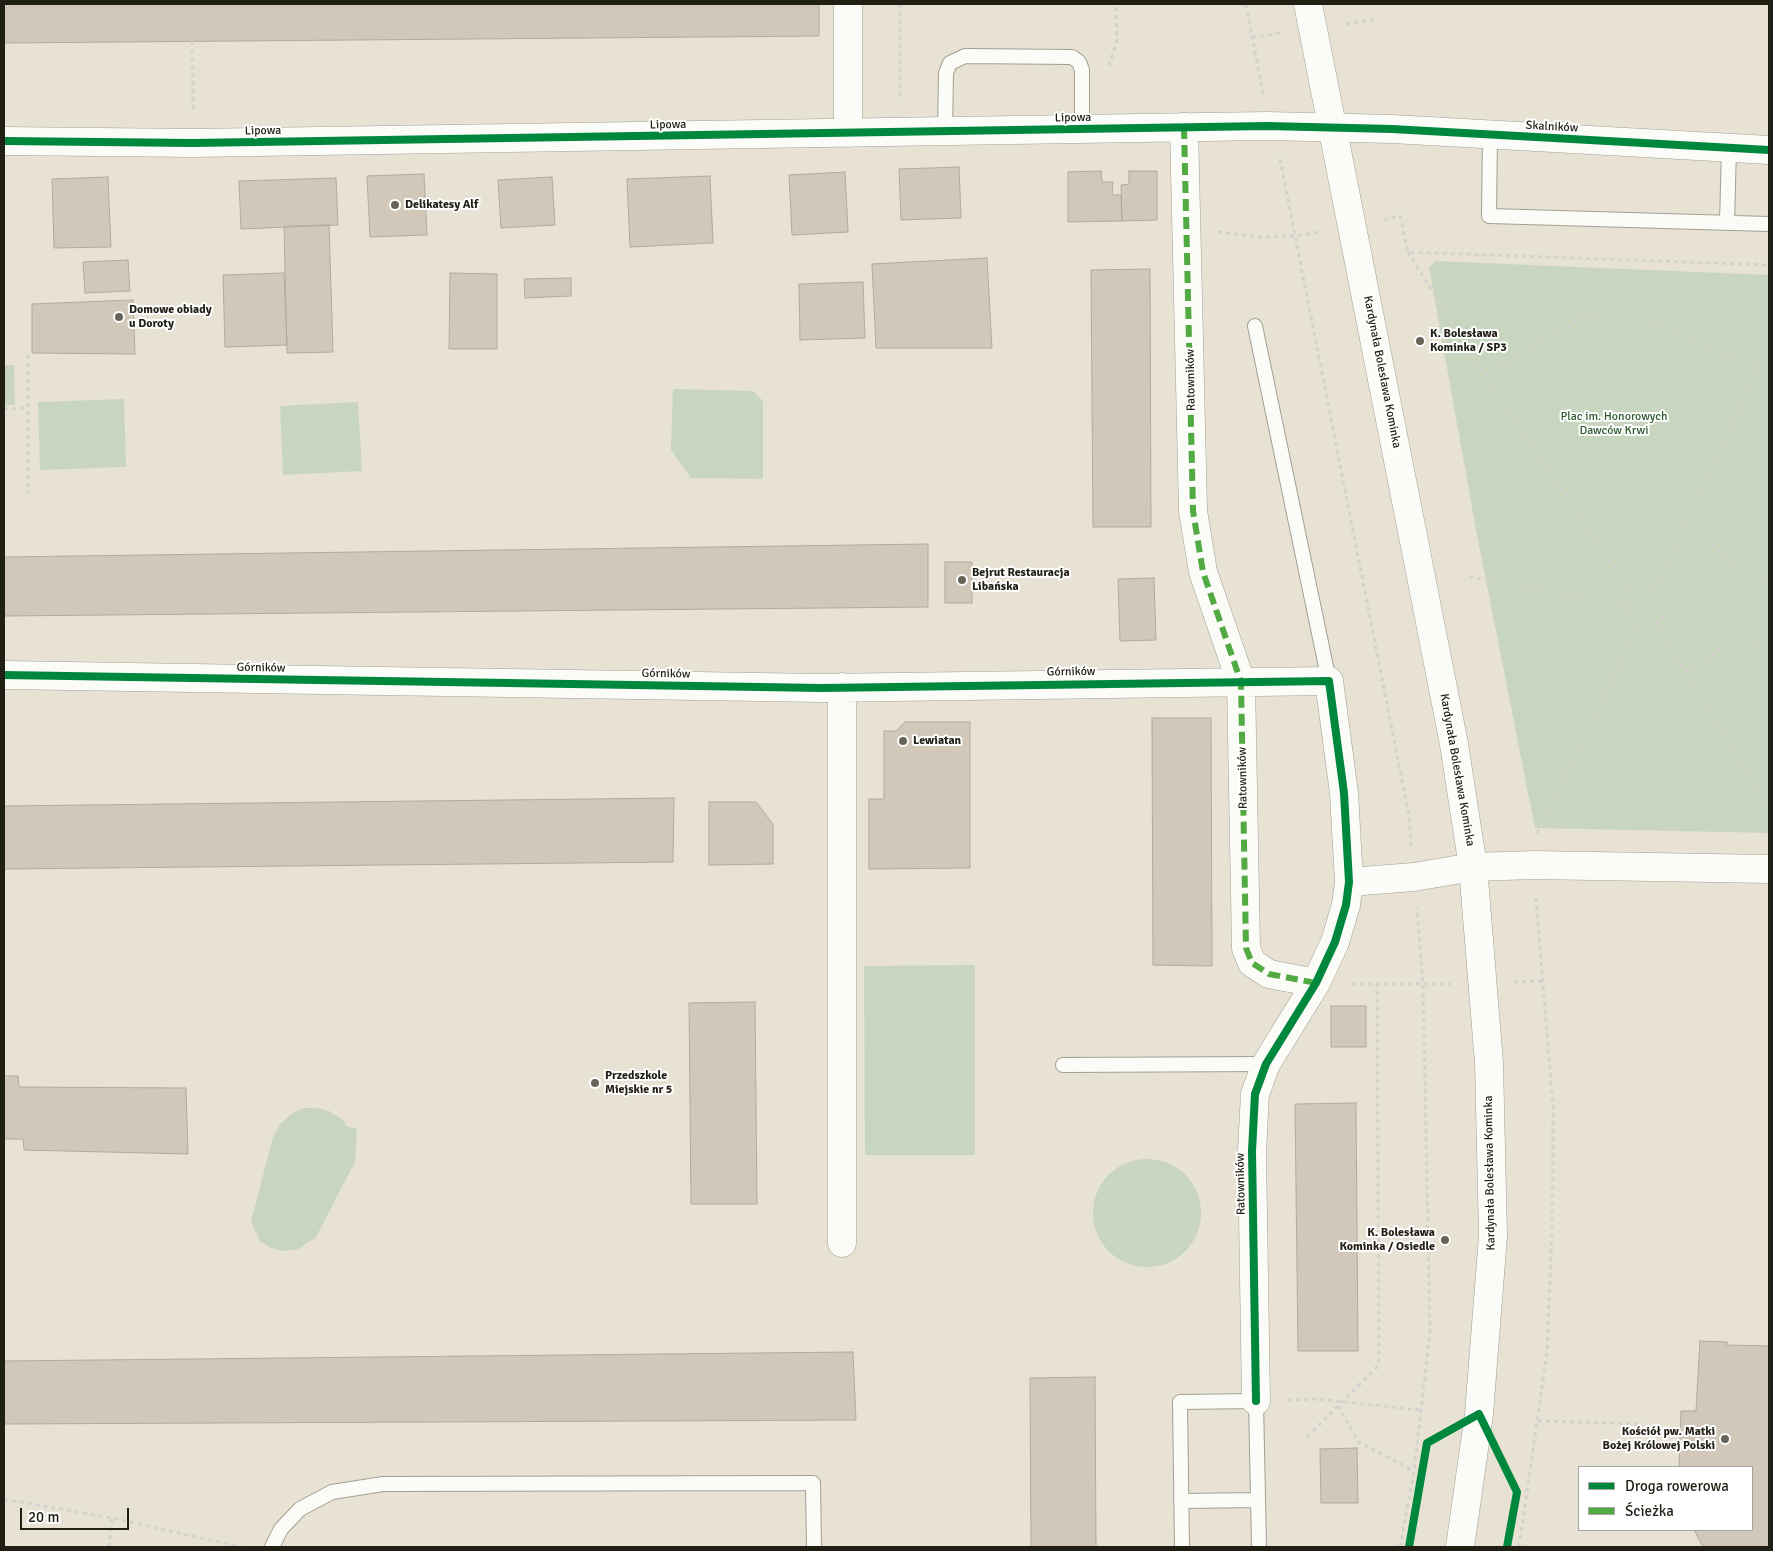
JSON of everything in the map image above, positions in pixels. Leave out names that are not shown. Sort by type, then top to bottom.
[{"type":"street","points":[[848,4],[848,133]]},
{"type":"street","name":"Kardynała Bolesława Kominka","points":[[1308,4],[1454,744],[1474,867],[1489,1063],[1493,1236],[1480,1414],[1460,1547]]},
{"type":"street","name":"Lipowa","points":[[4,142],[193,143],[1184,127],[1267,126],[1333,128]]},
{"type":"street","name":"Ratowników","points":[[1184,127],[1196,536],[1203,572],[1241,682],[1246,948],[1252,963],[1269,974],[1316,983],[1266,1064],[1255,1094],[1252,1116],[1256,1401]]},
{"type":"street","name":"Skalników","points":[[1333,128],[1490,134],[1769,150]]},
{"type":"street","name":"Górników","points":[[4,675],[842,687],[1329,681]]},
{"type":"street","points":[[1316,983],[1341,926],[1349,882],[1344,793],[1329,681]]},
{"type":"street","points":[[842,687],[842,1243]]},
{"type":"street","points":[[1349,882],[1414,877],[1474,867],[1607,865],[1769,869]]},
{"type":"lane","points":[[945,131],[946,73],[950,63],[965,56],[1072,57],[1079,62],[1082,70],[1082,129]]},
{"type":"lane","points":[[1490,134],[1489,216],[1769,224]]},
{"type":"lane","points":[[1727,223],[1729,148]]},
{"type":"lane","points":[[1255,326],[1329,681]]},
{"type":"lane","points":[[1062,1066],[1266,1064]]},
{"type":"lane","points":[[1182,1547],[1180,1402],[1256,1401],[1259,1547]]},
{"type":"lane","points":[[272,1547],[281,1529],[300,1509],[332,1492],[383,1484],[813,1483],[814,1547]]},
{"type":"lane","points":[[1181,1501],[1258,1500]]},
{"type":"path","points":[[900,4],[900,132]]},
{"type":"path","points":[[1108,70],[1117,40],[1116,4]]},
{"type":"path","points":[[1246,4],[1264,101],[1269,150],[1281,160],[1408,816],[1423,984],[1430,1332],[1414,1471],[1400,1547]]},
{"type":"path","points":[[192,41],[193,143]]},
{"type":"path","points":[[1352,226],[1400,216],[1408,252],[1484,375],[1632,594]]},
{"type":"path","points":[[1187,229],[1259,237],[1295,236]]},
{"type":"path","points":[[1408,252],[1769,266]]},
{"type":"path","points":[[1484,375],[1583,317],[1612,312],[1632,313],[1758,369]]},
{"type":"path","points":[[1655,590],[1688,524],[1769,345]]},
{"type":"path","points":[[28,355],[28,494]]},
{"type":"path","points":[[4,409],[28,408]]},
{"type":"path","points":[[1688,524],[1744,573],[1758,578],[1769,578]]},
{"type":"path","points":[[1469,577],[1627,605]]},
{"type":"path","points":[[1643,588],[1655,590],[1664,600],[1664,613],[1656,624],[1639,625],[1630,617],[1627,605],[1632,594],[1643,588]]},
{"type":"path","points":[[1656,624],[1769,807]]},
{"type":"path","points":[[1533,840],[1639,625]]},
{"type":"path","points":[[1685,673],[1733,641],[1747,639],[1769,646]]},
{"type":"path","points":[[1519,1547],[1547,1352],[1554,1107],[1535,888]]},
{"type":"path","points":[[1316,983],[1423,984]]},
{"type":"path","points":[[1307,1437],[1379,1364],[1376,984]]},
{"type":"path","points":[[1256,1401],[1317,1399],[1420,1410]]},
{"type":"path","points":[[1338,1406],[1359,1442],[1414,1471]]},
{"type":"path","points":[[1538,1420],[1643,1424]]},
{"type":"path","points":[[1411,1538],[1425,1452]]},
{"type":"path","points":[[4,1499],[112,1518],[241,1547]]},
{"type":"path","points":[[109,1547],[112,1518]]},
{"type":"green space","name":"Plac im. Honorowych Dawców Krwi","points":[[1435,261],[1769,275],[1769,833],[1535,828],[1477,535],[1429,267]]},
{"type":"green space","points":[[4,365],[14,365],[15,405],[4,405]]},
{"type":"green space","points":[[673,389],[753,391],[763,401],[763,479],[691,478],[671,450]]},
{"type":"green space","points":[[124,399],[126,467],[40,470],[38,402]]},
{"type":"green space","points":[[358,402],[362,471],[283,475],[280,406]]},
{"type":"green space","points":[[975,965],[975,1155],[865,1155],[864,966]]},
{"type":"green space","points":[[304,1108],[317,1108],[329,1111],[343,1120],[347,1127],[357,1128],[355,1162],[316,1237],[298,1249],[284,1251],[271,1248],[260,1241],[251,1222],[273,1137],[280,1124],[291,1114]]},
{"type":"green space","points":[[1147,1159],[1168,1163],[1185,1175],[1197,1192],[1201,1213],[1197,1234],[1185,1251],[1168,1263],[1147,1267],[1126,1263],[1109,1251],[1097,1234],[1093,1213],[1097,1192],[1109,1175],[1126,1163]]},
{"type":"building","points":[[4,4],[819,4],[819,36],[4,43]]},
{"type":"building","points":[[959,167],[961,218],[901,220],[899,169]]},
{"type":"building","points":[[1101,171],[1102,182],[1113,182],[1112,195],[1121,195],[1122,221],[1068,222],[1068,172]]},
{"type":"building","points":[[1129,171],[1157,171],[1157,220],[1122,221],[1121,185],[1129,184]]},
{"type":"building","points":[[845,172],[848,232],[792,235],[789,175]]},
{"type":"building","points":[[424,174],[427,235],[370,237],[367,176]]},
{"type":"building","points":[[710,176],[713,243],[630,247],[627,179]]},
{"type":"building","points":[[108,177],[111,247],[54,248],[52,179]]},
{"type":"building","points":[[552,177],[555,225],[501,228],[498,180]]},
{"type":"building","points":[[336,178],[338,225],[241,229],[239,181]]},
{"type":"building","points":[[329,225],[333,352],[287,353],[284,226]]},
{"type":"building","points":[[987,258],[992,348],[876,348],[872,264]]},
{"type":"building","points":[[128,260],[130,291],[85,293],[83,262]]},
{"type":"building","points":[[1150,269],[1151,527],[1093,527],[1091,270]]},
{"type":"building","points":[[284,273],[287,345],[225,347],[223,275]]},
{"type":"building","points":[[450,273],[497,274],[497,349],[449,349]]},
{"type":"building","points":[[571,278],[571,296],[525,298],[524,279]]},
{"type":"building","points":[[863,282],[865,338],[800,340],[799,284]]},
{"type":"building","points":[[133,300],[135,354],[32,353],[32,304]]},
{"type":"building","points":[[928,544],[928,607],[4,616],[4,557]]},
{"type":"building","points":[[945,562],[972,562],[972,603],[945,603]]},
{"type":"building","points":[[1154,578],[1156,640],[1120,641],[1118,579]]},
{"type":"building","points":[[1152,718],[1211,718],[1212,966],[1153,965]]},
{"type":"building","points":[[905,722],[970,722],[970,868],[869,869],[869,799],[884,799],[884,731],[896,731]]},
{"type":"building","points":[[674,798],[673,862],[4,869],[4,806]]},
{"type":"building","points":[[709,802],[756,802],[773,824],[773,864],[709,865]]},
{"type":"building","points":[[755,1002],[757,1204],[691,1204],[689,1003]]},
{"type":"building","points":[[1331,1006],[1366,1006],[1366,1047],[1331,1047]]},
{"type":"building","points":[[4,1076],[18,1076],[19,1087],[186,1088],[188,1154],[24,1150],[23,1139],[4,1139]]},
{"type":"building","points":[[1356,1103],[1358,1351],[1298,1351],[1295,1104]]},
{"type":"building","name":"Kościół pw. Matki Bożej Królowej Polski","points":[[1700,1341],[1727,1342],[1727,1345],[1769,1346],[1769,1547],[1703,1547],[1695,1531],[1753,1531],[1753,1466],[1679,1466],[1681,1411],[1696,1411]]},
{"type":"building","points":[[853,1352],[856,1420],[4,1424],[4,1361]]},
{"type":"building","points":[[1095,1377],[1096,1547],[1031,1547],[1030,1378]]},
{"type":"building","points":[[1357,1448],[1358,1503],[1321,1503],[1320,1449]]},
{"type":"marked path","points":[[1184,127],[1193,511],[1203,572],[1241,682],[1246,948],[1252,963],[1269,974],[1316,983]]},
{"type":"cycle path","points":[[4,141],[193,143],[1267,126],[1392,129],[1769,150]]},
{"type":"cycle path","points":[[4,675],[822,688],[1329,681],[1344,793],[1349,882],[1346,905],[1335,942],[1316,983],[1266,1064],[1255,1094],[1252,1151],[1256,1401]]},
{"type":"cycle path","points":[[1409,1547],[1427,1443],[1479,1414],[1517,1492],[1507,1547]]},
{"type":"place","name":"Delikatesy Alf","points":[[395,205]]},
{"type":"place","name":"Domowe obiady u Doroty","points":[[119,317]]},
{"type":"place","name":"K. Bolesława Kominka / SP3","points":[[1420,341]]},
{"type":"place","name":"Bejrut Restauracja Libańska","points":[[962,580]]},
{"type":"place","name":"Lewiatan","points":[[903,741]]},
{"type":"place","name":"Przedszkole Miejskie nr 5","points":[[595,1083]]},
{"type":"place","name":"K. Bolesława Kominka / Osiedle","points":[[1445,1240]]},
{"type":"place","name":"Kościół pw. Matki Bożej Królowej Polski","points":[[1725,1439]]}]
